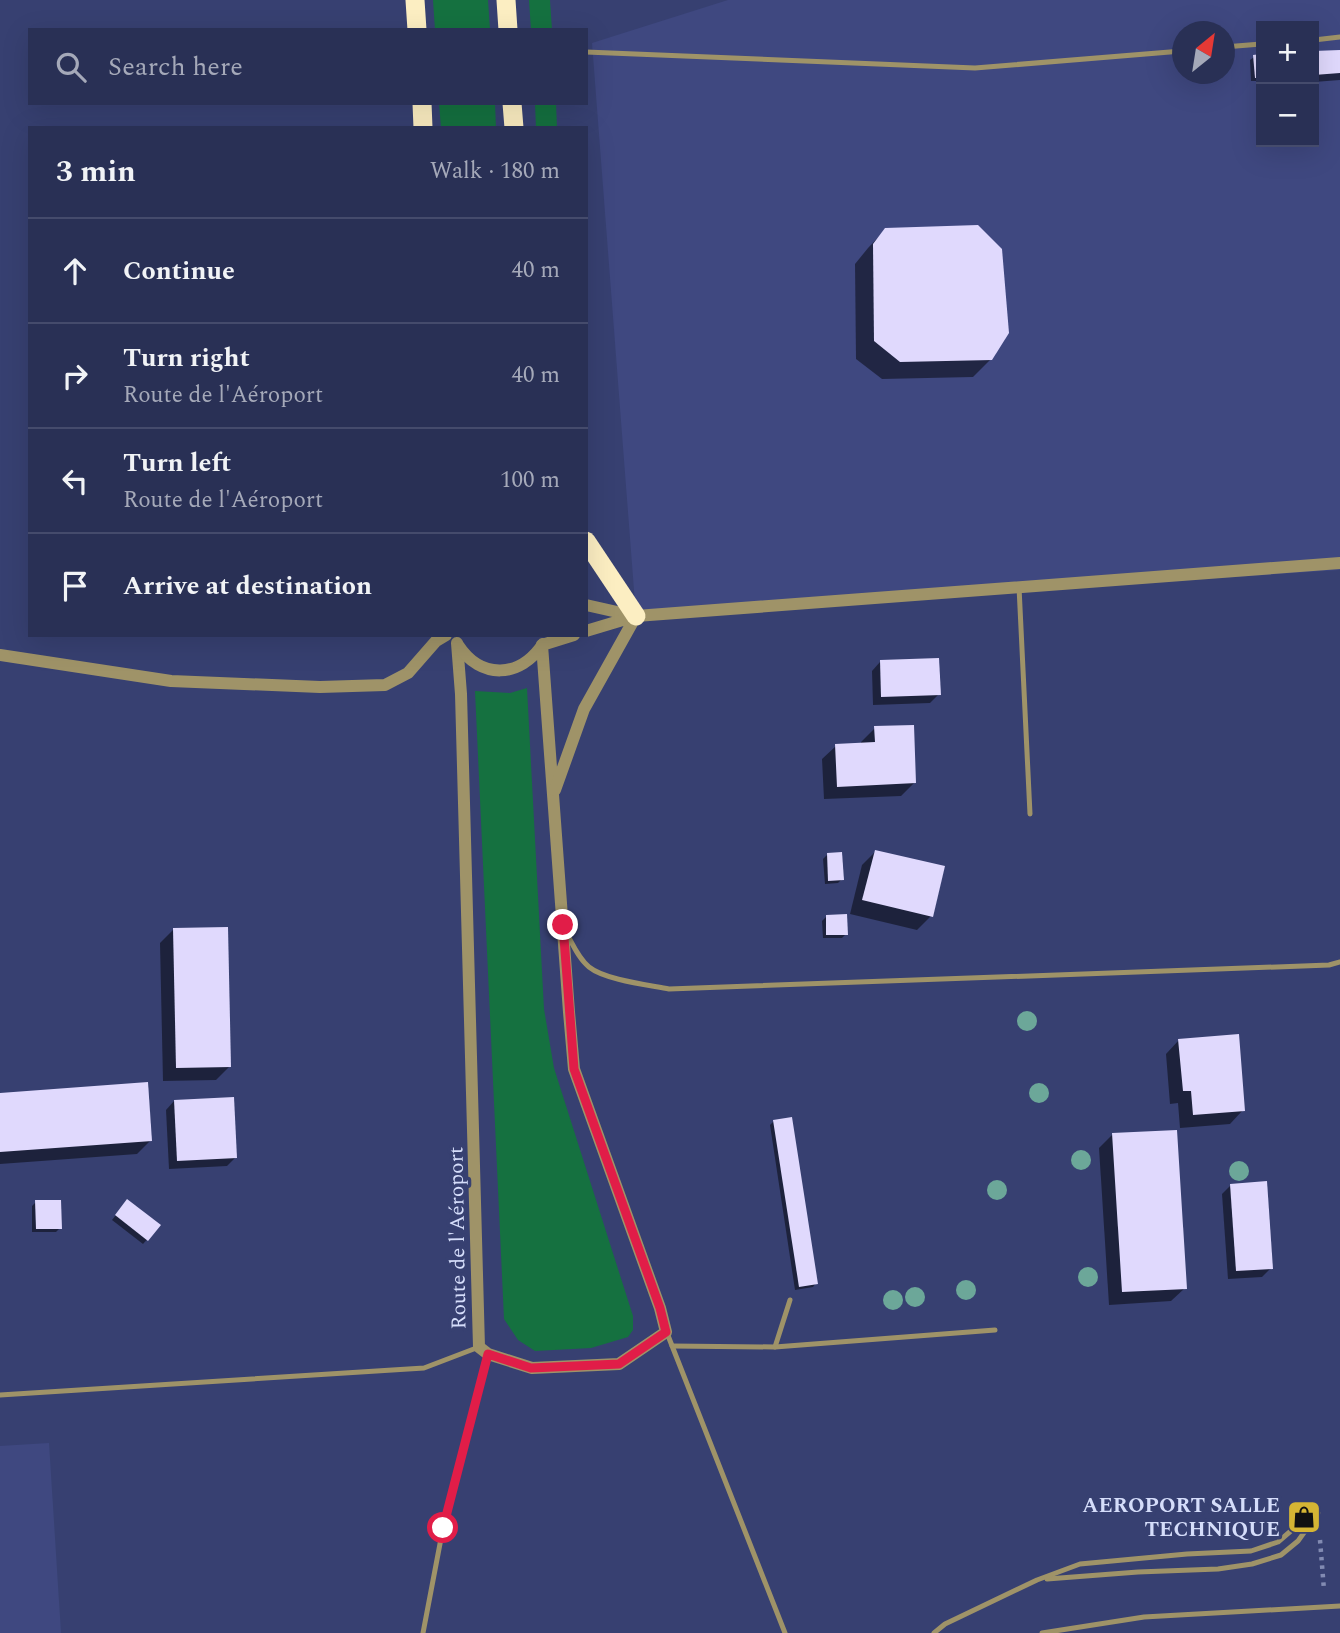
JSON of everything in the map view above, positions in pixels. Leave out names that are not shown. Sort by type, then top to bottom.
[{"type":"highway","points":[[415,0],[417,28]]},
{"type":"highway","points":[[506,0],[508,28]]},
{"type":"highway","points":[[422,105],[424,126]]},
{"type":"highway","points":[[512,105],[514,126]]},
{"type":"highway","points":[[588,544],[636,616]]},
{"type":"street","points":[[588,630],[636,616],[1340,563]]},
{"type":"street","points":[[588,605],[636,616]]},
{"type":"street","points":[[553,795],[584,709],[636,616]]},
{"type":"street","points":[[0,655],[171,681],[320,687],[385,685],[408,673],[436,640],[452,638],[465,656],[477,665],[492,670],[506,670],[521,666],[533,657],[544,640],[562,637]]},
{"type":"street","name":"Route de l'Aéroport","points":[[452,638],[461,694],[484,1351],[531,1368],[619,1364],[666,1332]]},
{"type":"street","points":[[544,640],[574,1069],[660,1308],[666,1332]]},
{"type":"lane","points":[[1319,39],[1340,37]]},
{"type":"lane","points":[[1235,46],[1256,44]]},
{"type":"lane","points":[[588,52],[975,68],[1172,52]]},
{"type":"lane","points":[[1019,587],[1030,814]]},
{"type":"lane","points":[[563,925],[575,949],[590,968],[619,980],[669,989],[1340,964]]},
{"type":"lane","points":[[775,1347],[790,1300]]},
{"type":"lane","points":[[672,1346],[775,1347],[995,1330]]},
{"type":"lane","points":[[666,1332],[785,1633]]},
{"type":"lane","points":[[0,1395],[424,1368],[484,1351],[443,1528],[423,1633]]},
{"type":"lane","points":[[934,1633],[944,1624],[1037,1580],[1080,1564],[1187,1554],[1251,1552],[1278,1542],[1310,1510]]},
{"type":"lane","points":[[1037,1580],[1218,1569],[1252,1564],[1281,1555],[1298,1541],[1318,1513]]},
{"type":"lane","points":[[1042,1633],[1144,1617],[1340,1606]]},
{"type":"path","points":[[1318,1513],[1325,1606]]},
{"type":"shaded area","points":[[728,0],[1340,0],[1340,570],[636,616],[592,43]]},
{"type":"shaded area","points":[[49,1443],[61,1633],[0,1633],[0,1446]]},
{"type":"green space","points":[[433,0],[488,0],[490,28],[435,28]]},
{"type":"green space","points":[[529,0],[550,0],[552,28],[531,28]]},
{"type":"green space","points":[[439,105],[495,105],[496,126],[441,126]]},
{"type":"green space","points":[[535,105],[556,105],[557,126],[536,126]]},
{"type":"green space","points":[[527,688],[544,1009],[554,1068],[633,1316],[633,1330],[628,1337],[591,1348],[535,1351],[518,1340],[504,1319],[475,691],[510,693]]},
{"type":"building","points":[[1340,50],[1340,73],[1319,75],[1319,51]]},
{"type":"building","points":[[1253,55],[1256,55],[1256,78],[1255,78]]},
{"type":"building","points":[[978,225],[1002,249],[1009,333],[992,360],[900,362],[874,341],[873,244],[885,228]]},
{"type":"building","points":[[939,658],[941,695],[881,697],[880,660]]},
{"type":"building","points":[[914,725],[916,783],[837,787],[835,744],[875,742],[874,726]]},
{"type":"building","points":[[875,850],[945,866],[933,917],[862,900]]},
{"type":"building","points":[[842,852],[844,880],[828,881],[827,853]]},
{"type":"building","points":[[847,914],[848,935],[826,935],[826,915]]},
{"type":"building","points":[[228,927],[231,1067],[176,1068],[173,928]]},
{"type":"building","points":[[1239,1034],[1245,1111],[1193,1115],[1191,1091],[1183,1091],[1178,1039]]},
{"type":"building","points":[[148,1082],[152,1141],[0,1152],[0,1093]]},
{"type":"building","points":[[234,1097],[237,1158],[177,1161],[174,1100]]},
{"type":"building","points":[[792,1117],[818,1284],[799,1287],[773,1120]]},
{"type":"building","points":[[1177,1130],[1187,1289],[1122,1292],[1112,1133]]},
{"type":"building","points":[[1267,1181],[1273,1269],[1236,1271],[1230,1184]]},
{"type":"building","points":[[127,1199],[161,1225],[148,1241],[115,1215]]},
{"type":"building","points":[[35,1200],[61,1200],[62,1229],[36,1229]]},
{"type":"place","name":"AEROPORT SALLE TECHNIQUE","points":[[1304,1517]]},
{"type":"route","points":[[443,1528],[488,1354],[531,1368],[619,1364],[666,1332],[660,1308],[574,1069],[563,925]]}]
